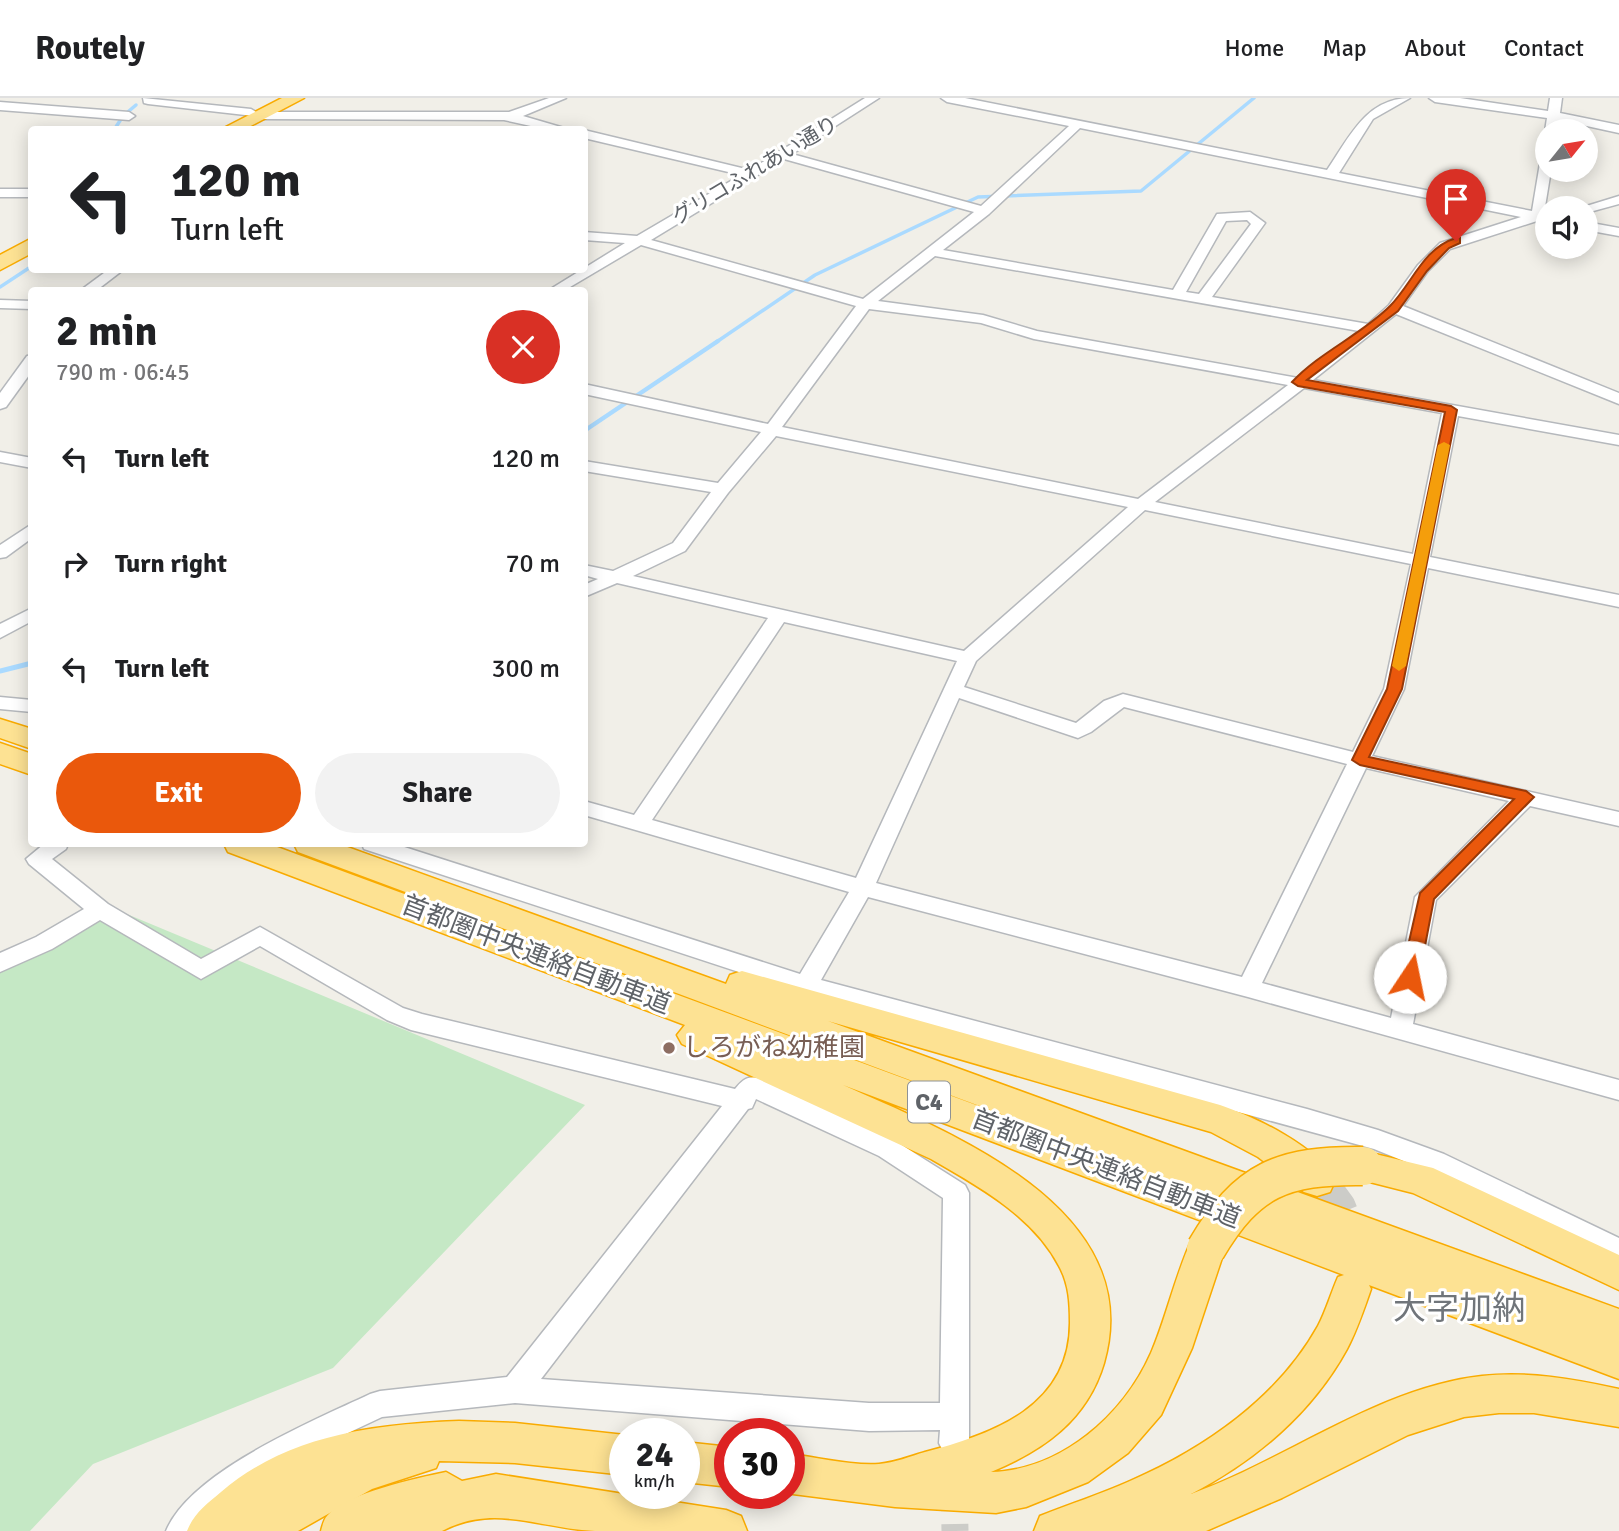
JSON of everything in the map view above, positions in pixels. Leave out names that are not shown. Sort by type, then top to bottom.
[{"type":"highway","points":[[223,126],[251,108],[283,98]]},
{"type":"highway","points":[[233,126],[251,108],[296,98]]},
{"type":"highway","points":[[0,256],[28,238]]},
{"type":"highway","points":[[0,264],[28,246]]},
{"type":"highway","points":[[0,728],[28,738]]},
{"type":"highway","points":[[0,753],[28,764]]},
{"type":"highway","name":"首都圏中央連絡自動車道","points":[[247,847],[1619,1361]]},
{"type":"highway","name":"首都圏中央連絡自動車道","points":[[317,847],[1619,1327]]},
{"type":"highway","points":[[450,896],[889,1028],[1220,1120],[1254,1134],[1289,1156],[1318,1182]]},
{"type":"highway","points":[[385,899],[517,960],[810,1085],[968,1161],[1006,1184],[1039,1212],[1064,1241],[1079,1268],[1090,1300],[1091,1333],[1087,1360],[1075,1386],[1056,1410],[1031,1433],[1000,1450],[882,1484]]},
{"type":"highway","points":[[805,1476],[930,1490],[999,1493],[1066,1472],[1095,1455],[1122,1434],[1143,1407],[1160,1378],[1206,1250],[1230,1209],[1269,1179],[1289,1170],[1313,1166],[1363,1166],[1420,1179],[1619,1273]]},
{"type":"highway","points":[[1055,1531],[1146,1497],[1188,1476],[1257,1427],[1312,1371],[1345,1314],[1353,1289]]},
{"type":"highway","points":[[1133,1531],[1194,1516],[1238,1498],[1404,1416],[1439,1404],[1480,1395],[1521,1393],[1564,1396],[1619,1408]]},
{"type":"highway","points":[[208,1531],[219,1519],[269,1483],[320,1458],[369,1445],[406,1441],[482,1442],[609,1454]]},
{"type":"highway","points":[[262,1531],[298,1505],[349,1476],[400,1458],[482,1442]]},
{"type":"highway","points":[[342,1531],[352,1522],[400,1502],[448,1493],[496,1495],[726,1531]]},
{"type":"highway","points":[[398,1531],[448,1505],[496,1495]]},
{"type":"street","points":[[486,126],[560,98]]},
{"type":"street","name":"グリコふれあい通り","points":[[588,270],[873,98]]},
{"type":"street","points":[[947,98],[1535,216]]},
{"type":"street","points":[[1330,176],[1368,117],[1404,98]]},
{"type":"street","points":[[1435,98],[1554,114],[1619,129]]},
{"type":"street","points":[[1553,119],[1556,98]]},
{"type":"street","points":[[123,126],[129,116],[149,99],[223,108],[510,116],[549,126]]},
{"type":"street","points":[[0,106],[129,116]]},
{"type":"street","points":[[86,126],[96,115]]},
{"type":"street","points":[[588,590],[680,547],[722,489],[772,430],[864,304],[984,211],[1077,125]]},
{"type":"street","points":[[588,135],[751,174]]},
{"type":"street","points":[[782,155],[984,211]]},
{"type":"street","points":[[0,193],[28,193]]},
{"type":"street","points":[[1598,206],[1619,200]]},
{"type":"street","points":[[1177,295],[1222,217],[1250,216],[1258,223],[1203,299]]},
{"type":"street","points":[[806,985],[863,887],[968,658],[1142,505],[1298,382],[1371,329],[1394,308],[1423,268],[1445,246],[1535,219]]},
{"type":"street","points":[[1598,228],[1619,232]]},
{"type":"street","points":[[588,236],[637,240],[864,304],[983,319],[1034,335],[1619,440]]},
{"type":"street","points":[[933,252],[1371,329]]},
{"type":"street","points":[[92,287],[112,273]]},
{"type":"street","name":"グリコふれあい通り","points":[[560,287],[583,273]]},
{"type":"street","points":[[0,304],[28,305]]},
{"type":"street","points":[[1394,308],[1617,396]]},
{"type":"street","points":[[0,404],[28,365]]},
{"type":"street","points":[[588,390],[772,430],[1619,601]]},
{"type":"street","points":[[1248,988],[1394,689],[1451,410]]},
{"type":"street","points":[[0,457],[28,462]]},
{"type":"street","points":[[588,467],[722,489]]},
{"type":"street","points":[[0,553],[28,531]]},
{"type":"street","points":[[588,571],[968,658]]},
{"type":"street","points":[[639,824],[780,614]]},
{"type":"street","points":[[0,632],[28,615]]},
{"type":"street","points":[[954,690],[1078,732],[1112,703],[1123,699],[1360,760],[1619,818]]},
{"type":"street","points":[[0,703],[28,706]]},
{"type":"street","points":[[1400,1030],[1426,897],[1526,797]]},
{"type":"street","points":[[588,809],[863,887],[1248,988],[1619,1090]]},
{"type":"street","points":[[54,847],[37,859],[40,864],[100,910],[201,970],[260,935],[395,1014],[419,1023],[748,1093],[888,1149],[956,1192],[954,1429],[869,1417],[515,1390],[380,1404],[304,1439],[224,1486],[181,1531]]},
{"type":"street","points":[[381,847],[806,985],[1378,1140],[1435,1162],[1619,1251]]},
{"type":"street","points":[[0,963],[44,943],[100,910]]},
{"type":"street","points":[[515,1390],[748,1093]]},
{"type":"green space","points":[[122,912],[585,1105],[333,1368],[93,1464],[30,1531],[0,1531],[0,956]]},
{"type":"waterway","points":[[715,343],[815,275],[978,197],[1141,191],[1254,98]]},
{"type":"waterway","points":[[117,126],[136,105]]},
{"type":"waterway","points":[[0,287],[28,269]]},
{"type":"waterway","points":[[588,428],[718,341]]},
{"type":"waterway","points":[[0,671],[28,664]]},
{"type":"tunnel","points":[[1318,1182],[1337,1208],[1351,1243]]},
{"type":"tunnel","points":[[954,1484],[955,1531]]},
{"type":"slow traffic","points":[[1399,666],[1444,445]]},
{"type":"place","name":"しろがね幼稚園","points":[[669,1048]]},
{"type":"district","name":"大字加納","points":[[1459,1308]]},
{"type":"route","points":[[1410,977],[1426,897],[1526,797],[1360,760],[1394,689],[1451,410],[1298,382],[1371,329],[1394,308],[1423,268],[1445,246],[1456,241]]}]
